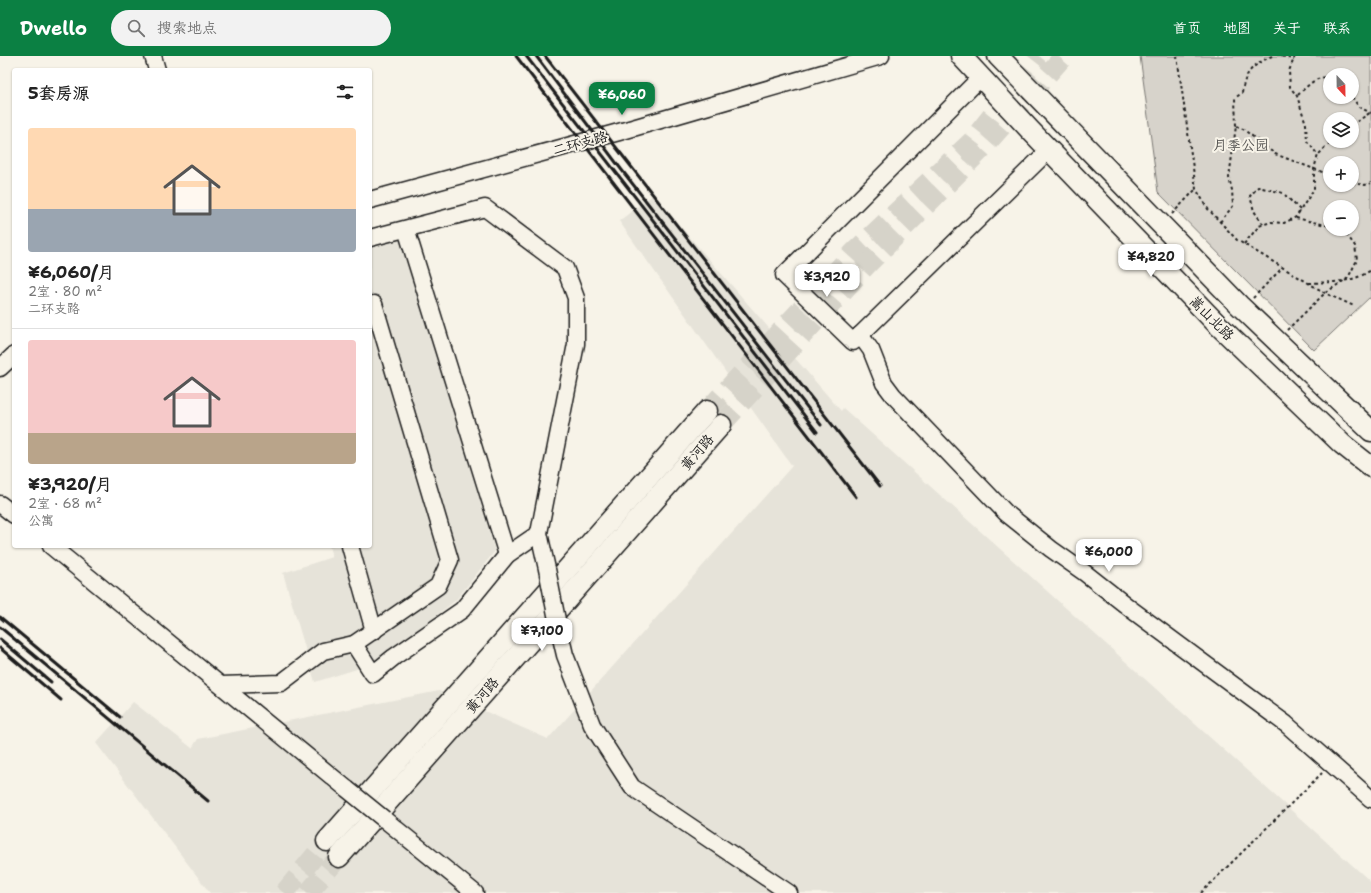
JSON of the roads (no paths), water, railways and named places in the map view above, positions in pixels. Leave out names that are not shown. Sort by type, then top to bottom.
[{"type":"main road","name":"嵩山北路","points":[[962,56],[1049,150],[1218,325],[1342,444],[1371,468]]},
{"type":"main road","name":"嵩山北路","points":[[998,56],[1243,309],[1371,431]]},
{"type":"main road","name":"黄河路","points":[[327,841],[714,418],[339,857]]},
{"type":"street","points":[[153,56],[156,68]]},
{"type":"street","name":"二环支路","points":[[372,199],[619,132],[881,56]]},
{"type":"street","points":[[981,78],[784,275],[852,342],[1049,150]]},
{"type":"street","points":[[372,238],[486,208],[564,268],[576,298],[576,344],[539,533],[565,655],[592,725],[632,787],[789,893]]},
{"type":"street","points":[[406,229],[507,555]]},
{"type":"street","points":[[221,685],[281,682],[323,651],[354,644],[438,586],[450,560],[374,304],[372,305]]},
{"type":"street","points":[[860,335],[871,350],[884,383],[893,394],[1006,513],[1051,549],[1286,724],[1371,799]]},
{"type":"street","points":[[0,368],[12,357]]},
{"type":"street","points":[[0,504],[12,513]]},
{"type":"street","points":[[354,644],[374,674],[394,657],[462,610],[507,555],[539,533]]},
{"type":"street","points":[[53,548],[474,893]]},
{"type":"street","points":[[351,548],[374,631]]},
{"type":"tunnel","points":[[707,411],[854,252],[972,141],[1039,56]]},
{"type":"tunnel","points":[[721,425],[867,265],[981,150],[1064,56]]},
{"type":"tunnel","points":[[284,893],[327,841]]},
{"type":"tunnel","points":[[308,893],[339,857]]},
{"type":"railway","points":[[516,56],[856,497]]},
{"type":"railway","points":[[526,56],[817,432]]},
{"type":"railway","points":[[536,56],[621,169],[821,425]]},
{"type":"railway","points":[[545,56],[880,486]]},
{"type":"railway","points":[[0,617],[120,717]]},
{"type":"railway","points":[[0,627],[208,801]]},
{"type":"railway","points":[[0,639],[51,682]]},
{"type":"railway","points":[[0,648],[61,700]]},
{"type":"park label","name":"月季公园","points":[[1241,145]]}]
